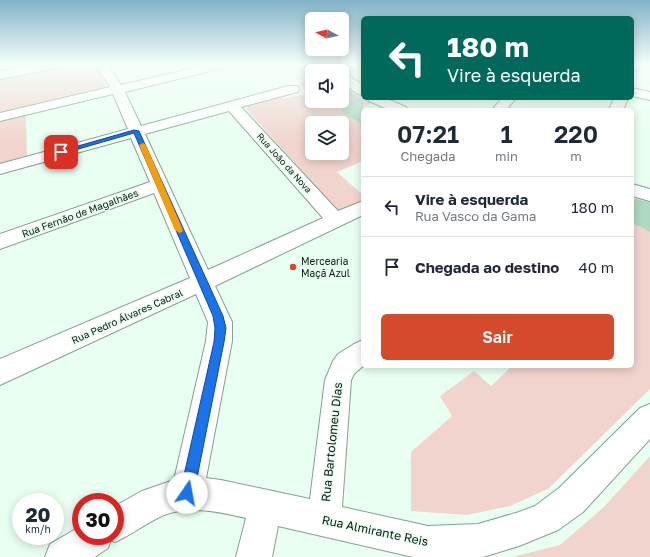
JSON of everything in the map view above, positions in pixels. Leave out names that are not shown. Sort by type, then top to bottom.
[{"type":"street","points":[[0,117],[114,91]]},
{"type":"street","points":[[118,91],[220,322],[220,334],[187,493]]},
{"type":"street","points":[[0,169],[286,91]]},
{"type":"street","points":[[634,92],[650,96]]},
{"type":"street","points":[[378,100],[396,108]]},
{"type":"street","points":[[501,108],[507,100]]},
{"type":"street","name":"Rua João da Nova","points":[[232,106],[336,220]]},
{"type":"street","name":"Rua Fernão de Magalhães","points":[[0,242],[160,185]]},
{"type":"street","points":[[634,191],[650,195]]},
{"type":"street","name":"Rua Pedro Álvares Cabral","points":[[0,372],[361,209]]},
{"type":"street","name":"Rua Bartolomeu Dias","points":[[324,520],[338,380],[341,369],[346,363],[361,353]]},
{"type":"street","name":"Rua Almirante Reis","points":[[124,519],[144,507],[167,497],[187,493],[203,493],[428,543],[478,541],[519,529],[546,518],[571,500],[650,418]]},
{"type":"street","points":[[254,557],[266,506]]},
{"type":"street","points":[[63,557],[82,545]]},
{"type":"shaded area","points":[[0,91],[101,91],[101,91],[0,114]]},
{"type":"shaded area","points":[[349,91],[351,91],[361,97],[361,100],[367,100],[372,103],[348,115],[361,124],[361,162],[337,172],[361,193],[361,203],[339,212],[247,110],[247,106],[250,103],[281,95],[284,98],[305,94],[305,108],[349,108]]},
{"type":"shaded area","points":[[26,115],[27,159],[0,167],[0,121]]},
{"type":"shaded area","points":[[634,224],[650,232],[650,389],[548,489],[510,506],[467,515],[411,511],[411,452],[452,416],[440,396],[474,371],[491,386],[510,368],[634,368]]},
{"type":"shaded area","points":[[650,456],[650,557],[512,557],[560,545],[604,507]]},
{"type":"building","points":[[350,91],[363,101],[363,108],[361,108],[361,124],[342,112],[342,108],[349,108]]},
{"type":"building","points":[[634,198],[650,202],[650,232],[634,224]]},
{"type":"slow traffic","points":[[143,145],[179,230]]},
{"type":"place","name":"Mercearia Maçã Azul","points":[[293,267]]},
{"type":"route","points":[[61,152],[136,131],[218,316],[220,322],[219,342],[187,493]]}]
